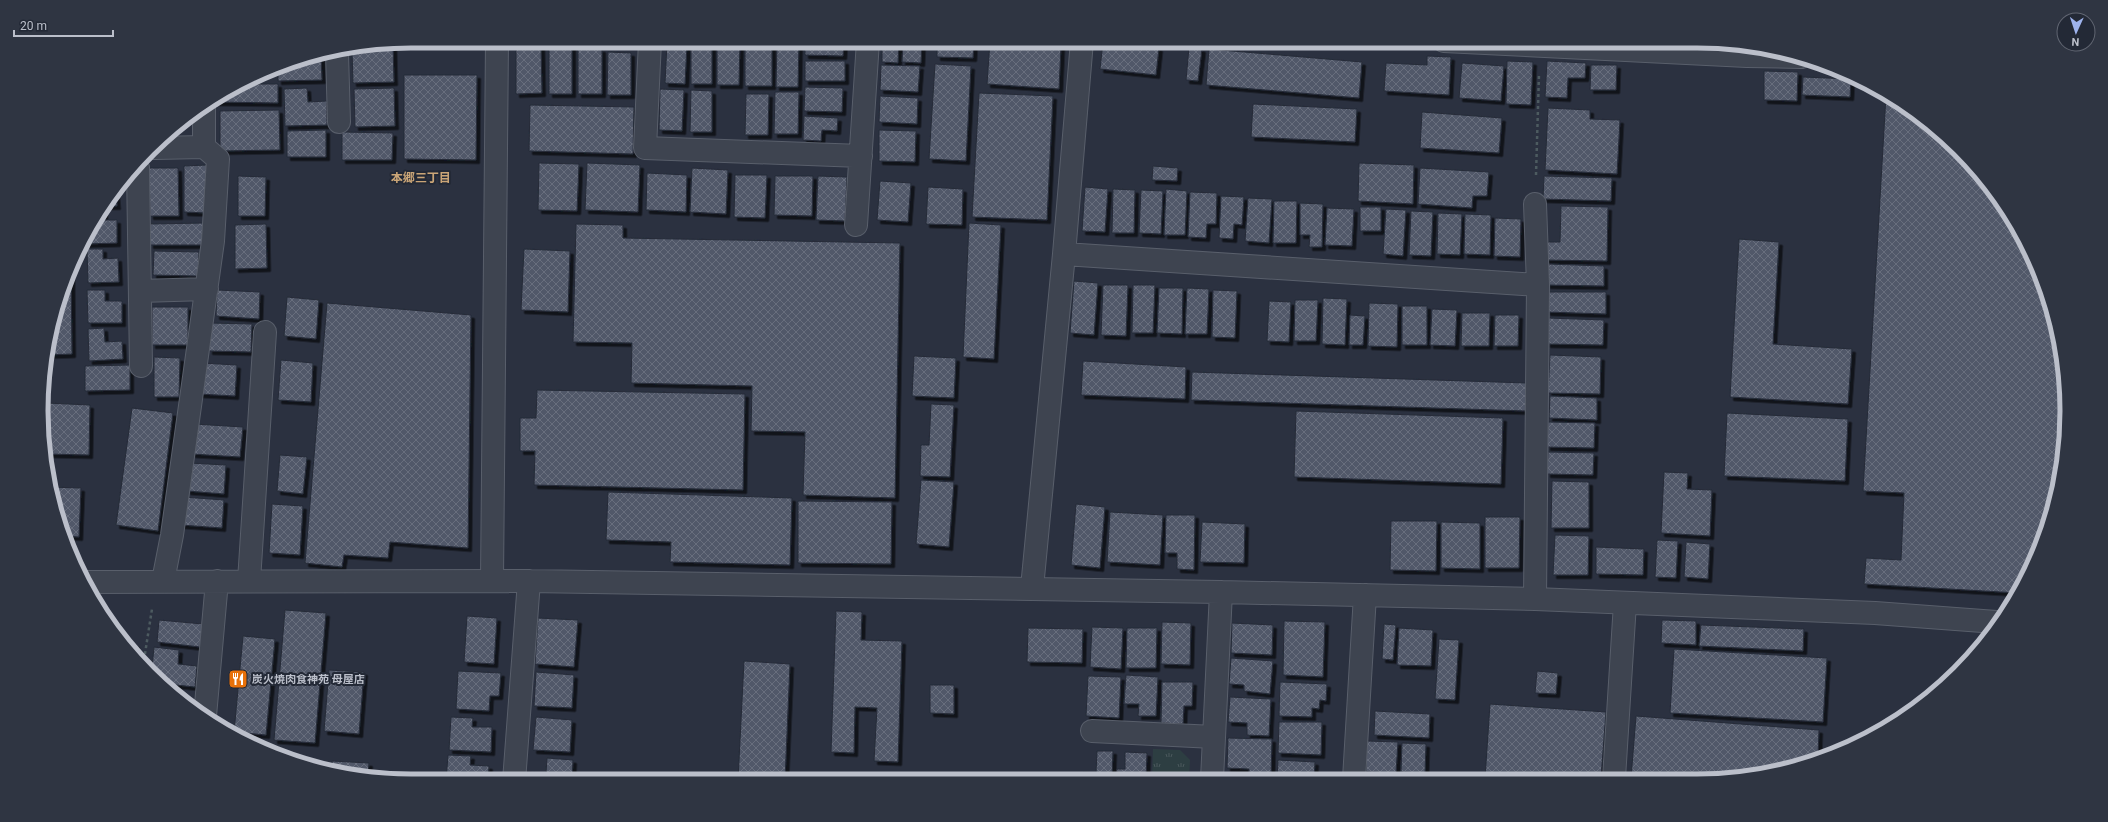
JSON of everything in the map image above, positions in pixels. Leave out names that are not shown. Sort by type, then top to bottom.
[{"type":"street","points":[[492,580],[497,48]]},
{"type":"street","points":[[650,48],[644,148],[861,156]]},
{"type":"street","points":[[856,225],[868,48]]},
{"type":"street","points":[[1032,588],[1064,254],[1081,48]]},
{"type":"street","points":[[1640,48],[1769,55]]},
{"type":"street","points":[[337,56],[339,122]]},
{"type":"street","points":[[204,113],[204,147]]},
{"type":"street","points":[[160,581],[172,535],[207,289],[213,241],[218,159],[204,147],[161,148]]},
{"type":"street","points":[[138,172],[141,366]]},
{"type":"street","points":[[1535,204],[1538,285],[1535,599]]},
{"type":"street","points":[[1064,254],[1538,285]]},
{"type":"street","points":[[140,290],[207,289]]},
{"type":"street","points":[[249,581],[265,332]]},
{"type":"street","points":[[91,582],[492,580],[1032,588],[1535,599],[1867,613],[1993,622]]},
{"type":"street","points":[[205,710],[217,581]]},
{"type":"street","points":[[515,774],[529,581]]},
{"type":"street","points":[[1212,774],[1221,592]]},
{"type":"street","points":[[1354,774],[1364,596]]},
{"type":"street","points":[[1614,774],[1625,603]]},
{"type":"street","points":[[1092,731],[1214,737]]},
{"type":"path","points":[[1535,204],[1540,48]]},
{"type":"path","points":[[145,657],[160,581]]},
{"type":"green space","points":[[1153,749],[1180,750],[1190,760],[1189,774],[1152,774]]},
{"type":"building","points":[[516,48],[541,48],[542,93],[516,94]]},
{"type":"building","points":[[549,48],[572,48],[572,94],[549,94]]},
{"type":"building","points":[[667,48],[687,48],[685,84],[665,83]]},
{"type":"building","points":[[691,48],[712,48],[712,84],[691,84]]},
{"type":"building","points":[[717,48],[740,48],[739,85],[717,85]]},
{"type":"building","points":[[745,48],[772,48],[772,86],[745,86]]},
{"type":"building","points":[[777,48],[799,48],[798,87],[776,87]]},
{"type":"building","points":[[805,48],[844,48],[843,56],[805,55]]},
{"type":"building","points":[[882,48],[899,48],[898,63],[882,62]]},
{"type":"building","points":[[903,48],[922,48],[921,63],[902,62]]},
{"type":"building","points":[[937,48],[974,48],[973,58],[937,57]]},
{"type":"building","points":[[990,48],[1061,48],[1059,89],[987,84]]},
{"type":"building","points":[[1102,48],[1159,48],[1156,75],[1100,69]]},
{"type":"building","points":[[1189,48],[1202,49],[1198,81],[1186,80]]},
{"type":"building","points":[[393,49],[394,82],[353,83],[352,53]]},
{"type":"building","points":[[578,49],[602,49],[602,94],[578,94]]},
{"type":"building","points":[[1209,49],[1362,62],[1359,98],[1206,85]]},
{"type":"building","points":[[608,52],[631,53],[631,95],[607,95]]},
{"type":"building","points":[[1427,56],[1451,57],[1449,95],[1384,91],[1386,63],[1427,65]]},
{"type":"building","points":[[321,59],[322,80],[278,81],[278,74]]},
{"type":"building","points":[[805,61],[845,61],[845,81],[805,81]]},
{"type":"building","points":[[1507,61],[1533,62],[1531,105],[1506,104]]},
{"type":"building","points":[[1547,61],[1586,63],[1585,78],[1568,78],[1567,98],[1545,97]]},
{"type":"building","points":[[1462,63],[1504,66],[1501,101],[1459,98]]},
{"type":"building","points":[[935,64],[971,66],[966,161],[929,159]]},
{"type":"building","points":[[881,65],[920,66],[918,92],[880,90]]},
{"type":"building","points":[[1591,65],[1617,65],[1616,90],[1590,90]]},
{"type":"building","points":[[1764,71],[1798,72],[1797,101],[1764,100]]},
{"type":"building","points":[[404,75],[477,75],[476,160],[404,159]]},
{"type":"building","points":[[1803,77],[1842,79],[1851,82],[1850,97],[1802,95]]},
{"type":"building","points":[[252,84],[278,84],[278,103],[221,102]]},
{"type":"building","points":[[805,87],[843,88],[842,112],[804,111]]},
{"type":"building","points":[[307,88],[308,102],[327,101],[327,125],[285,126],[284,89]]},
{"type":"building","points":[[394,88],[395,126],[355,127],[354,89]]},
{"type":"building","points":[[660,89],[684,90],[682,131],[659,130]]},
{"type":"building","points":[[691,90],[712,91],[712,132],[690,132]]},
{"type":"building","points":[[775,92],[799,92],[798,134],[774,134]]},
{"type":"building","points":[[979,93],[1053,96],[1047,220],[972,217]]},
{"type":"building","points":[[746,94],[769,94],[768,135],[745,135]]},
{"type":"building","points":[[880,96],[918,98],[917,124],[879,122]]},
{"type":"building","points":[[1886,101],[1918,123],[1954,154],[1999,209],[2023,250],[2041,294],[2053,340],[2059,387],[2059,435],[2053,482],[2041,528],[2023,572],[2011,593],[1864,584],[1866,558],[1901,560],[1904,493],[1863,491]]},
{"type":"building","points":[[1253,104],[1357,109],[1355,142],[1251,137]]},
{"type":"building","points":[[530,105],[634,107],[633,154],[529,151]]},
{"type":"building","points":[[1548,108],[1590,110],[1590,119],[1620,120],[1617,174],[1545,170]]},
{"type":"building","points":[[279,110],[280,150],[220,151],[220,111]]},
{"type":"building","points":[[1422,112],[1502,118],[1499,153],[1420,148]]},
{"type":"building","points":[[804,116],[838,118],[837,131],[822,130],[821,141],[803,140]]},
{"type":"building","points":[[326,130],[326,157],[287,157],[287,131]]},
{"type":"building","points":[[879,130],[916,131],[915,162],[879,161]]},
{"type":"building","points":[[342,132],[393,133],[392,160],[342,160]]},
{"type":"building","points":[[539,163],[579,164],[577,211],[538,210]]},
{"type":"building","points":[[587,163],[640,165],[638,212],[585,210]]},
{"type":"building","points":[[1359,163],[1414,165],[1413,204],[1358,201]]},
{"type":"building","points":[[207,165],[207,213],[184,212],[184,166]]},
{"type":"building","points":[[1153,166],[1178,168],[1177,181],[1152,180]]},
{"type":"building","points":[[149,168],[178,168],[179,216],[150,216]]},
{"type":"building","points":[[692,168],[728,170],[726,214],[690,212]]},
{"type":"building","points":[[1420,168],[1489,172],[1487,196],[1473,196],[1472,208],[1418,204]]},
{"type":"building","points":[[647,173],[687,175],[686,212],[646,210]]},
{"type":"building","points":[[735,175],[767,175],[765,218],[734,217]]},
{"type":"building","points":[[238,176],[266,177],[265,216],[238,216]]},
{"type":"building","points":[[775,176],[813,176],[812,216],[774,215]]},
{"type":"building","points":[[818,176],[847,177],[845,221],[816,220]]},
{"type":"building","points":[[1544,176],[1612,178],[1611,201],[1543,199]]},
{"type":"building","points":[[880,181],[911,183],[908,222],[877,220]]},
{"type":"building","points":[[928,187],[963,189],[962,225],[926,224]]},
{"type":"building","points":[[1085,187],[1108,189],[1105,232],[1082,231]]},
{"type":"building","points":[[1113,189],[1135,190],[1134,233],[1112,233]]},
{"type":"building","points":[[1166,189],[1187,191],[1185,235],[1164,235]]},
{"type":"building","points":[[1141,190],[1163,191],[1161,234],[1139,233]]},
{"type":"building","points":[[1190,192],[1217,193],[1216,224],[1207,224],[1206,238],[1188,237]]},
{"type":"building","points":[[1221,196],[1244,197],[1242,225],[1234,224],[1233,239],[1219,238]]},
{"type":"building","points":[[1248,198],[1272,199],[1269,243],[1245,241]]},
{"type":"building","points":[[116,199],[117,206],[111,206]]},
{"type":"building","points":[[1274,201],[1297,201],[1296,243],[1273,243]]},
{"type":"building","points":[[1300,203],[1323,204],[1322,247],[1309,247],[1310,235],[1300,235]]},
{"type":"building","points":[[1561,206],[1608,207],[1607,261],[1542,260],[1543,242],[1560,242]]},
{"type":"building","points":[[1360,207],[1381,207],[1381,231],[1360,231]]},
{"type":"building","points":[[1327,208],[1354,209],[1352,246],[1325,245]]},
{"type":"building","points":[[1386,209],[1406,210],[1403,256],[1383,254]]},
{"type":"building","points":[[1411,211],[1433,212],[1431,256],[1409,255]]},
{"type":"building","points":[[1438,213],[1462,214],[1460,255],[1437,254]]},
{"type":"building","points":[[1465,214],[1491,215],[1490,255],[1464,254]]},
{"type":"building","points":[[104,217],[104,220],[117,220],[117,243],[88,244]]},
{"type":"building","points":[[1495,218],[1521,219],[1520,257],[1494,256]]},
{"type":"building","points":[[205,223],[205,245],[150,245],[150,224]]},
{"type":"building","points":[[969,223],[1001,225],[994,359],[963,357]]},
{"type":"building","points":[[266,224],[267,268],[235,269],[235,225]]},
{"type":"building","points":[[576,224],[623,225],[623,238],[900,243],[895,498],[803,495],[805,432],[751,431],[752,386],[631,383],[632,343],[573,342]]},
{"type":"building","points":[[1739,239],[1779,242],[1773,344],[1852,349],[1848,404],[1730,397]]},
{"type":"building","points":[[87,249],[103,249],[103,259],[118,258],[119,282],[88,283]]},
{"type":"building","points":[[524,249],[570,251],[568,312],[521,310]]},
{"type":"building","points":[[154,251],[199,252],[198,276],[153,275]]},
{"type":"building","points":[[1548,264],[1604,266],[1604,286],[1547,285]]},
{"type":"building","points":[[1074,281],[1098,283],[1094,335],[1070,333]]},
{"type":"building","points":[[71,284],[72,354],[53,355],[60,317]]},
{"type":"building","points":[[1103,285],[1128,285],[1126,336],[1101,335]]},
{"type":"building","points":[[1133,285],[1155,285],[1153,333],[1132,333]]},
{"type":"building","points":[[1159,288],[1183,288],[1182,334],[1157,333]]},
{"type":"building","points":[[1187,288],[1209,289],[1207,334],[1185,334]]},
{"type":"building","points":[[87,290],[105,290],[105,301],[122,301],[122,323],[88,323]]},
{"type":"building","points":[[217,290],[260,292],[259,319],[216,316]]},
{"type":"building","points":[[1213,290],[1237,291],[1235,338],[1212,337]]},
{"type":"building","points":[[1547,292],[1606,292],[1606,314],[1547,312]]},
{"type":"building","points":[[287,297],[319,300],[316,339],[284,336]]},
{"type":"building","points":[[1323,298],[1347,299],[1345,345],[1322,344]]},
{"type":"building","points":[[1295,300],[1318,300],[1316,341],[1294,341]]},
{"type":"building","points":[[1269,301],[1291,302],[1289,342],[1267,341]]},
{"type":"building","points":[[327,303],[471,315],[468,548],[390,542],[388,558],[344,555],[342,567],[305,563]]},
{"type":"building","points":[[1369,303],[1398,304],[1397,347],[1368,346]]},
{"type":"building","points":[[1402,306],[1427,306],[1427,345],[1402,345]]},
{"type":"building","points":[[152,307],[188,307],[188,345],[152,345]]},
{"type":"building","points":[[1432,309],[1457,310],[1455,346],[1430,345]]},
{"type":"building","points":[[1462,313],[1490,313],[1489,346],[1461,346]]},
{"type":"building","points":[[1350,315],[1365,316],[1363,345],[1349,345]]},
{"type":"building","points":[[1495,315],[1519,315],[1518,346],[1494,346]]},
{"type":"building","points":[[1548,318],[1604,320],[1603,345],[1547,344]]},
{"type":"building","points":[[210,323],[252,324],[251,352],[209,351]]},
{"type":"building","points":[[104,328],[105,342],[122,341],[123,359],[89,361],[88,329]]},
{"type":"building","points":[[1550,355],[1601,357],[1600,394],[1548,393]]},
{"type":"building","points":[[914,356],[956,358],[954,398],[912,396]]},
{"type":"building","points":[[154,357],[180,358],[179,397],[154,397]]},
{"type":"building","points":[[281,360],[313,363],[311,402],[278,400]]},
{"type":"building","points":[[1083,361],[1186,367],[1185,399],[1081,395]]},
{"type":"building","points":[[201,363],[237,365],[235,396],[199,394]]},
{"type":"building","points":[[130,365],[130,390],[85,391],[85,366]]},
{"type":"building","points":[[1192,372],[1527,383],[1526,411],[1191,400]]},
{"type":"building","points":[[537,390],[745,394],[743,490],[534,485],[535,451],[520,451],[520,418],[536,418]]},
{"type":"building","points":[[1550,396],[1597,398],[1597,420],[1549,418]]},
{"type":"building","points":[[48,403],[90,405],[89,455],[51,454]]},
{"type":"building","points":[[931,404],[954,405],[950,477],[920,476],[921,445],[929,445]]},
{"type":"building","points":[[132,408],[173,413],[158,531],[116,525]]},
{"type":"building","points":[[1296,411],[1503,418],[1501,484],[1294,477]]},
{"type":"building","points":[[1727,413],[1848,419],[1845,481],[1724,476]]},
{"type":"building","points":[[1548,422],[1595,423],[1594,448],[1547,447]]},
{"type":"building","points":[[194,424],[243,427],[240,457],[192,454]]},
{"type":"building","points":[[1548,452],[1594,453],[1593,475],[1547,474]]},
{"type":"building","points":[[280,455],[307,457],[303,494],[277,491]]},
{"type":"building","points":[[189,463],[226,465],[224,494],[187,491]]},
{"type":"building","points":[[1664,472],[1688,473],[1687,489],[1712,490],[1710,536],[1661,533]]},
{"type":"building","points":[[921,480],[954,482],[949,547],[916,544]]},
{"type":"building","points":[[1552,481],[1589,482],[1589,528],[1551,528]]},
{"type":"building","points":[[56,487],[81,488],[79,537],[70,536],[60,505]]},
{"type":"building","points":[[608,492],[792,498],[790,565],[670,562],[671,542],[606,540]]},
{"type":"building","points":[[183,497],[224,500],[222,528],[181,525]]},
{"type":"building","points":[[798,501],[892,502],[891,564],[798,563]]},
{"type":"building","points":[[272,504],[303,506],[300,555],[269,553]]},
{"type":"building","points":[[1076,504],[1105,507],[1100,568],[1071,565]]},
{"type":"building","points":[[1110,512],[1163,515],[1160,565],[1107,562]]},
{"type":"building","points":[[1166,515],[1195,515],[1194,570],[1177,569],[1177,553],[1165,553]]},
{"type":"building","points":[[1485,517],[1520,517],[1519,568],[1485,568]]},
{"type":"building","points":[[1391,521],[1437,521],[1436,571],[1390,570]]},
{"type":"building","points":[[1202,522],[1245,524],[1244,563],[1200,562]]},
{"type":"building","points":[[1441,522],[1480,523],[1480,569],[1441,568]]},
{"type":"building","points":[[1555,535],[1589,536],[1588,575],[1553,575]]},
{"type":"building","points":[[1657,540],[1678,541],[1676,578],[1655,577]]},
{"type":"building","points":[[1686,542],[1710,544],[1708,579],[1684,577]]},
{"type":"building","points":[[1596,547],[1644,549],[1643,575],[1596,574]]},
{"type":"building","points":[[285,610],[326,613],[315,743],[274,740]]},
{"type":"building","points":[[836,611],[862,612],[861,640],[902,641],[898,762],[874,761],[877,708],[855,707],[854,753],[831,752]]},
{"type":"building","points":[[467,616],[497,618],[494,664],[464,662]]},
{"type":"building","points":[[538,618],[578,620],[574,667],[535,664]]},
{"type":"building","points":[[159,620],[203,624],[200,647],[157,642]]},
{"type":"building","points":[[1662,620],[1696,621],[1696,645],[1661,643]]},
{"type":"building","points":[[1284,621],[1325,622],[1323,677],[1283,675]]},
{"type":"building","points":[[1162,622],[1191,623],[1190,665],[1161,664]]},
{"type":"building","points":[[1232,623],[1273,625],[1272,655],[1231,653]]},
{"type":"building","points":[[1384,624],[1396,625],[1393,660],[1382,659]]},
{"type":"building","points":[[1701,625],[1804,629],[1803,651],[1699,646]]},
{"type":"building","points":[[1092,627],[1123,628],[1121,669],[1090,667]]},
{"type":"building","points":[[1028,628],[1083,629],[1082,663],[1027,662]]},
{"type":"building","points":[[1127,628],[1157,628],[1156,668],[1126,668]]},
{"type":"building","points":[[1399,628],[1433,630],[1431,666],[1397,665]]},
{"type":"building","points":[[243,636],[275,639],[266,735],[243,733],[234,728]]},
{"type":"building","points":[[1439,639],[1459,640],[1455,700],[1435,699]]},
{"type":"building","points":[[154,647],[179,650],[178,664],[197,666],[195,687],[173,685],[152,666]]},
{"type":"building","points":[[1674,649],[1827,658],[1823,722],[1670,713]]},
{"type":"building","points":[[1231,658],[1273,661],[1270,694],[1244,691],[1244,685],[1229,684]]},
{"type":"building","points":[[744,661],[790,664],[785,774],[738,774]]},
{"type":"building","points":[[329,670],[364,672],[359,734],[324,731]]},
{"type":"building","points":[[458,671],[501,673],[499,696],[490,696],[489,711],[456,709]]},
{"type":"building","points":[[1537,671],[1558,673],[1556,694],[1535,693]]},
{"type":"building","points":[[536,672],[574,675],[572,708],[534,706]]},
{"type":"building","points":[[1126,675],[1158,677],[1156,716],[1138,716],[1139,704],[1124,704]]},
{"type":"building","points":[[1088,676],[1121,677],[1119,718],[1086,716]]},
{"type":"building","points":[[1162,682],[1193,682],[1192,706],[1184,706],[1183,724],[1161,723]]},
{"type":"building","points":[[1280,682],[1327,684],[1326,701],[1320,700],[1319,709],[1312,708],[1312,717],[1279,716]]},
{"type":"building","points":[[930,685],[954,685],[954,714],[930,713]]},
{"type":"building","points":[[1230,697],[1271,699],[1269,736],[1247,735],[1247,723],[1228,722]]},
{"type":"building","points":[[1490,704],[1606,712],[1601,774],[1485,774]]},
{"type":"building","points":[[1375,711],[1430,714],[1429,738],[1374,735]]},
{"type":"building","points":[[1636,716],[1819,730],[1818,753],[1791,762],[1744,771],[1721,773],[1631,774]]},
{"type":"building","points":[[451,717],[473,718],[472,727],[492,727],[491,752],[449,750]]},
{"type":"building","points":[[536,717],[572,720],[570,752],[533,750]]},
{"type":"building","points":[[1279,722],[1322,722],[1321,755],[1278,753]]},
{"type":"building","points":[[1228,738],[1272,739],[1271,774],[1249,774],[1249,769],[1227,768]]},
{"type":"building","points":[[1367,741],[1398,742],[1396,773],[1366,772]]},
{"type":"building","points":[[1402,743],[1426,744],[1425,773],[1401,772]]},
{"type":"building","points":[[1097,751],[1113,751],[1112,774],[1083,774],[1083,772],[1096,773]]},
{"type":"building","points":[[1125,752],[1147,753],[1146,774],[1116,774],[1117,769],[1125,769]]},
{"type":"building","points":[[448,755],[471,756],[470,765],[489,766],[488,774],[447,774]]},
{"type":"building","points":[[547,758],[573,760],[572,774],[525,774],[525,772],[546,773]]},
{"type":"building","points":[[1278,760],[1315,762],[1314,774],[1277,774]]},
{"type":"building","points":[[332,761],[369,763],[368,771],[332,765]]},
{"type":"place","name":"炭火焼肉食神苑 母屋店","points":[[238,679]]},
{"type":"district","name":"本郷三丁目","points":[[421,178]]}]
